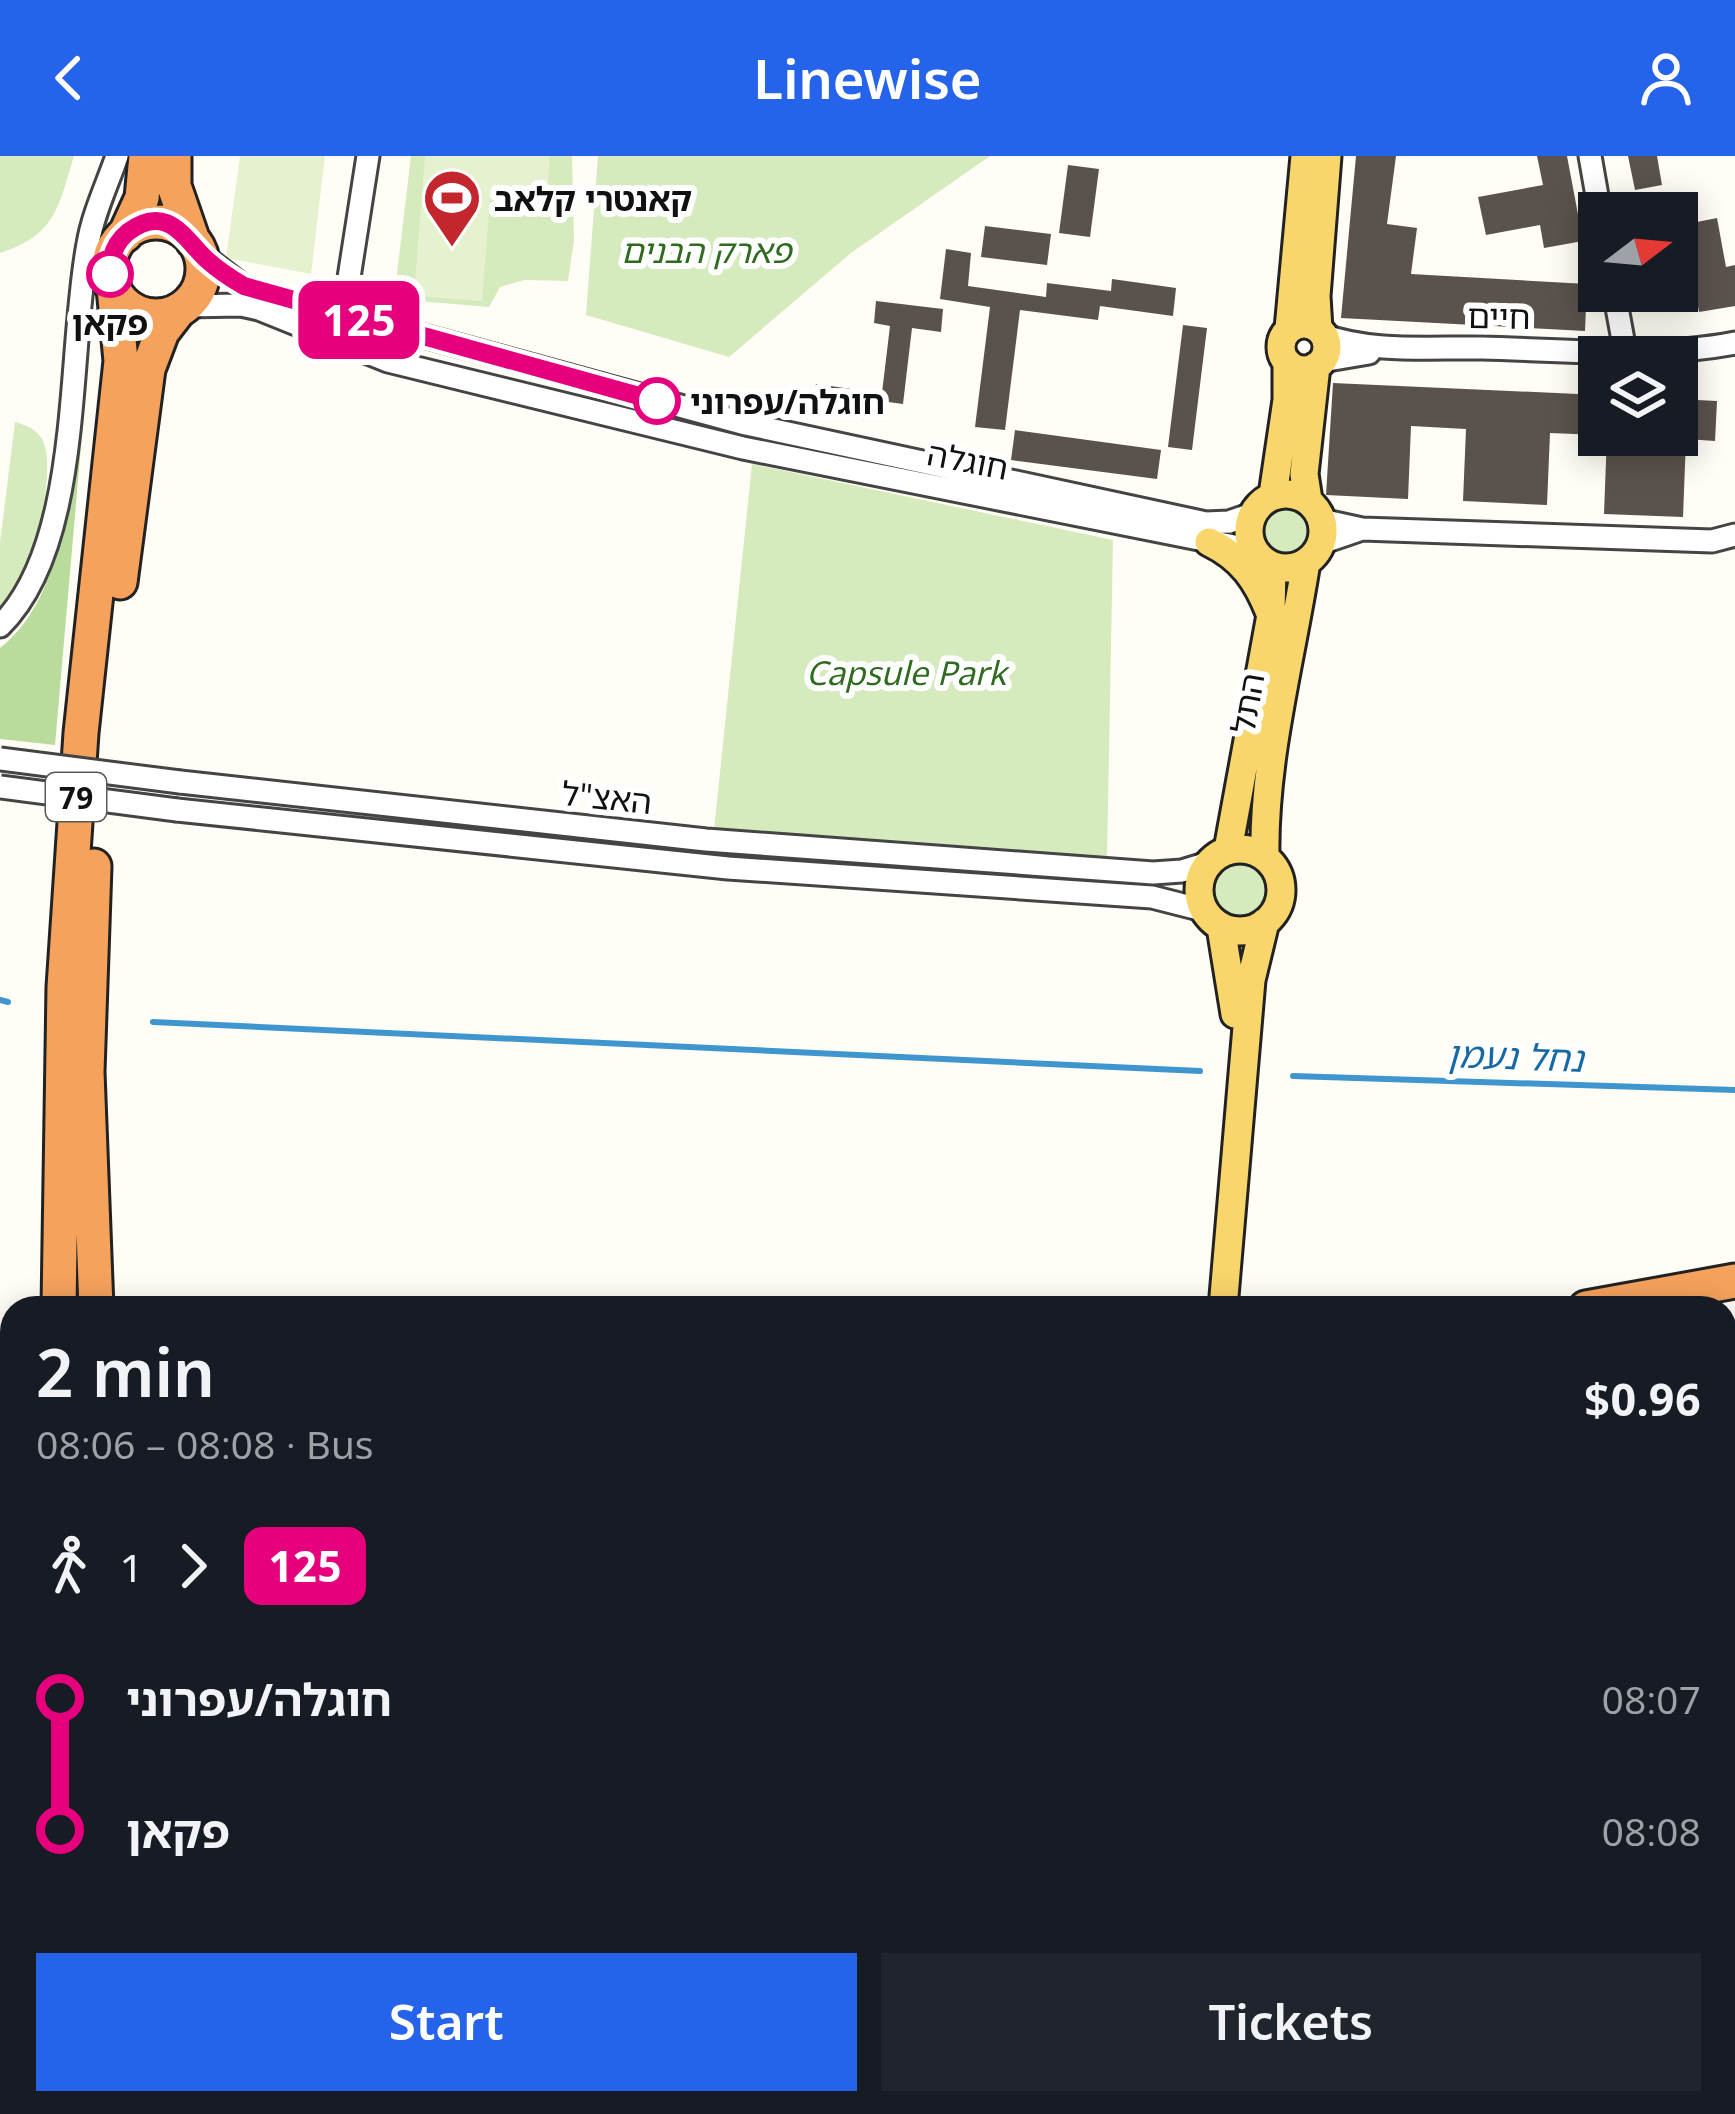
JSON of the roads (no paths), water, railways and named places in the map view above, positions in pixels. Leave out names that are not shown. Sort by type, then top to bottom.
[{"type":"highway","name":"79","points":[[59,1296],[64,987],[81,733],[121,362],[111,260],[142,198],[146,156]]},
{"type":"highway","points":[[174,156],[174,186],[196,247]]},
{"type":"highway","points":[[125,235],[143,224],[164,224],[183,231],[196,247]]},
{"type":"highway","name":"79","points":[[96,1296],[88,1035],[104,728],[148,368],[162,332],[202,280],[196,247]]},
{"type":"highway","points":[[114,288],[126,305],[142,314],[161,316],[183,308]]},
{"type":"highway","points":[[1652,1296],[1735,1281]]},
{"type":"main road","name":"התל","points":[[1305,156],[1314,344]]},
{"type":"main road","name":"התל","points":[[1265,857],[1273,763],[1314,532],[1304,474],[1327,156]]},
{"type":"main road","points":[[1262,505],[1291,494],[1314,532],[1283,568],[1263,558],[1249,526],[1262,505],[1287,400],[1286,362],[1299,370],[1314,344]]},
{"type":"main road","points":[[1208,542],[1234,556],[1250,572],[1270,615]]},
{"type":"main road","name":"התל","points":[[1218,856],[1270,615],[1263,558]]},
{"type":"main road","points":[[1212,918],[1247,931],[1265,922],[1281,893],[1280,880],[1265,857],[1254,851],[1218,856],[1198,885],[1212,918],[1236,1024],[1239,1102]]},
{"type":"main road","points":[[1223,1296],[1251,980],[1265,922]]},
{"type":"street","points":[[0,626],[31,585],[50,538],[88,242],[117,156]]},
{"type":"street","points":[[343,316],[368,156]]},
{"type":"street","points":[[1590,156],[1596,192]]},
{"type":"street","name":"חוגלה","points":[[196,247],[244,286],[746,424],[1207,523],[1229,522],[1262,505]]},
{"type":"street","name":"חוגלה","points":[[183,308],[241,305],[259,309],[388,361],[721,443],[1208,542],[1263,558]]},
{"type":"street","name":"חיים","points":[[1314,344],[1578,350]]},
{"type":"street","name":"חיים","points":[[1698,350],[1735,344]]},
{"type":"street","points":[[1314,532],[1362,529],[1712,541],[1735,535]]},
{"type":"street","name":"האצ\"ל","points":[[0,759],[745,844],[1153,873],[1182,871],[1218,856]]},
{"type":"street","name":"האצ\"ל","points":[[0,788],[728,868],[1152,897],[1212,918]]},
{"type":"waterway","points":[[0,1000],[8,1002]]},
{"type":"waterway","points":[[153,1022],[1200,1071]]},
{"type":"waterway","name":"נחל נעמן","points":[[1293,1076],[1735,1090]]},
{"type":"place","name":"קאנטרי קלאב","points":[[452,249]]},
{"type":"place","name":"פקאן","points":[[110,274]]},
{"type":"place","name":"חוגלה/עפרוני","points":[[657,401]]},
{"type":"park label","name":"פארק הבנים","points":[[706,250]]},
{"type":"park label","name":"Capsule Park","points":[[906,672]]}]
